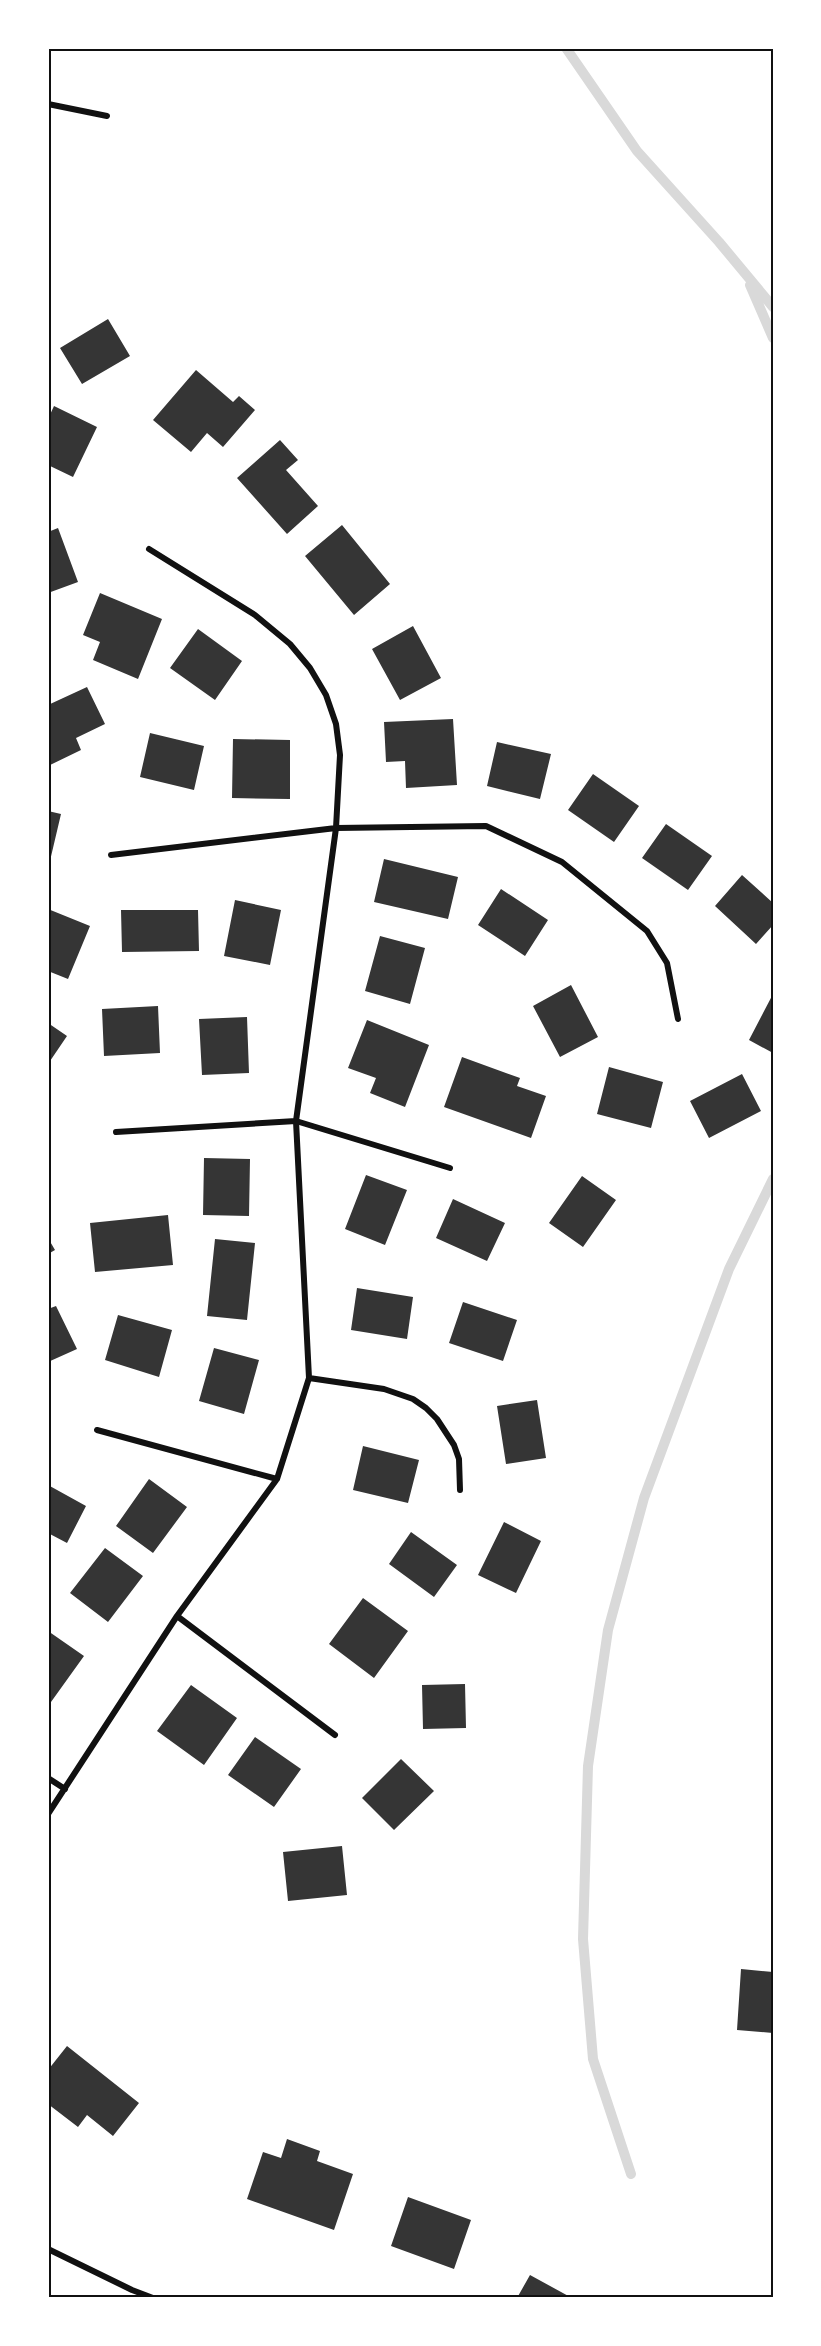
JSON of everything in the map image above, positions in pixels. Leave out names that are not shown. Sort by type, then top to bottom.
[{"type":"street","points":[[48,105],[107,116]]},
{"type":"street","points":[[48,1814],[177,1616],[277,1479],[309,1378],[296,1121],[336,828],[340,755],[336,724],[326,695],[310,668],[290,644],[255,615],[149,549]]},
{"type":"street","points":[[111,855],[336,828],[486,826],[562,862],[647,931],[667,963],[678,1019]]},
{"type":"street","points":[[116,1132],[296,1121],[450,1168]]},
{"type":"street","points":[[309,1378],[384,1389],[413,1399],[426,1408],[437,1419],[454,1445],[459,1459],[460,1490]]},
{"type":"street","points":[[97,1430],[277,1479]]},
{"type":"street","points":[[177,1616],[335,1735]]},
{"type":"street","points":[[48,1778],[65,1789]]},
{"type":"street","points":[[48,2249],[153,2298]]},
{"type":"building","points":[[108,319],[130,356],[82,384],[60,348]]},
{"type":"building","points":[[196,370],[233,402],[239,396],[255,410],[223,447],[207,433],[191,452],[153,420]]},
{"type":"building","points":[[54,406],[97,427],[73,477],[48,465],[48,419]]},
{"type":"building","points":[[280,440],[298,460],[286,470],[318,506],[287,534],[237,478]]},
{"type":"building","points":[[342,525],[390,584],[354,615],[305,556]]},
{"type":"building","points":[[58,528],[78,582],[48,593],[48,532]]},
{"type":"building","points":[[100,593],[162,619],[138,679],[93,660],[100,642],[83,635]]},
{"type":"building","points":[[413,626],[441,678],[400,700],[372,649]]},
{"type":"building","points":[[198,629],[242,661],[215,700],[170,668]]},
{"type":"building","points":[[87,687],[105,724],[76,738],[81,750],[48,766],[48,705]]},
{"type":"building","points":[[453,719],[457,785],[406,788],[405,761],[386,762],[384,722]]},
{"type":"building","points":[[150,733],[204,746],[194,790],[140,777]]},
{"type":"building","points":[[233,739],[290,740],[290,799],[232,798]]},
{"type":"building","points":[[497,742],[551,754],[540,799],[487,786]]},
{"type":"building","points":[[593,774],[639,806],[614,842],[568,810]]},
{"type":"building","points":[[48,811],[61,814],[49,865],[48,865]]},
{"type":"building","points":[[666,824],[712,856],[688,890],[642,858]]},
{"type":"building","points":[[384,859],[458,877],[448,919],[374,902]]},
{"type":"building","points":[[742,875],[773,903],[773,925],[756,944],[715,906]]},
{"type":"building","points":[[501,889],[548,920],[525,956],[478,925]]},
{"type":"building","points":[[235,900],[281,910],[270,965],[224,956]]},
{"type":"building","points":[[48,909],[90,926],[68,979],[48,971]]},
{"type":"building","points":[[121,910],[198,910],[199,951],[122,952]]},
{"type":"building","points":[[380,936],[425,948],[410,1004],[365,991]]},
{"type":"building","points":[[571,985],[598,1037],[560,1057],[533,1006]]},
{"type":"building","points":[[773,994],[773,1053],[749,1040]]},
{"type":"building","points":[[158,1006],[160,1053],[104,1056],[102,1009]]},
{"type":"building","points":[[247,1017],[249,1073],[202,1075],[199,1019]]},
{"type":"building","points":[[367,1020],[429,1045],[405,1107],[370,1093],[376,1078],[348,1068]]},
{"type":"building","points":[[48,1023],[67,1036],[48,1064]]},
{"type":"building","points":[[462,1057],[520,1078],[517,1086],[546,1096],[531,1138],[444,1107]]},
{"type":"building","points":[[609,1067],[663,1082],[651,1128],[597,1114]]},
{"type":"building","points":[[742,1074],[761,1111],[709,1138],[690,1101]]},
{"type":"building","points":[[204,1158],[250,1159],[249,1216],[203,1215]]},
{"type":"building","points":[[366,1175],[407,1190],[385,1245],[345,1229]]},
{"type":"building","points":[[582,1176],[616,1200],[583,1247],[549,1223]]},
{"type":"building","points":[[453,1199],[505,1223],[487,1261],[436,1238]]},
{"type":"building","points":[[168,1215],[173,1265],[95,1272],[90,1223]]},
{"type":"building","points":[[48,1238],[55,1250],[48,1254]]},
{"type":"building","points":[[215,1239],[255,1243],[247,1320],[207,1316]]},
{"type":"building","points":[[357,1288],[413,1297],[407,1339],[351,1330]]},
{"type":"building","points":[[463,1302],[517,1320],[503,1361],[449,1343]]},
{"type":"building","points":[[56,1306],[77,1349],[48,1362],[48,1309]]},
{"type":"building","points":[[118,1315],[172,1330],[159,1377],[105,1360]]},
{"type":"building","points":[[214,1348],[259,1360],[244,1414],[199,1401]]},
{"type":"building","points":[[537,1400],[546,1458],[506,1464],[497,1406]]},
{"type":"building","points":[[363,1446],[419,1460],[408,1503],[353,1490]]},
{"type":"building","points":[[149,1479],[187,1507],[153,1553],[116,1526]]},
{"type":"building","points":[[48,1485],[86,1506],[67,1543],[48,1533]]},
{"type":"building","points":[[504,1522],[541,1541],[516,1593],[478,1575]]},
{"type":"building","points":[[411,1532],[457,1565],[434,1597],[389,1564]]},
{"type":"building","points":[[105,1548],[143,1576],[108,1622],[70,1593]]},
{"type":"building","points":[[363,1598],[408,1631],[374,1678],[329,1644]]},
{"type":"building","points":[[48,1631],[84,1656],[51,1702],[48,1700]]},
{"type":"building","points":[[465,1684],[466,1728],[423,1729],[422,1685]]},
{"type":"building","points":[[191,1685],[237,1718],[204,1765],[157,1731]]},
{"type":"building","points":[[255,1737],[301,1769],[274,1807],[228,1775]]},
{"type":"building","points":[[401,1759],[434,1791],[394,1830],[362,1798]]},
{"type":"building","points":[[342,1846],[347,1895],[288,1901],[283,1852]]},
{"type":"building","points":[[741,1969],[773,1972],[773,2033],[737,2030]]},
{"type":"building","points":[[67,2046],[139,2103],[113,2136],[87,2115],[78,2127],[48,2104],[48,2070]]},
{"type":"building","points":[[287,2139],[320,2151],[317,2161],[353,2174],[334,2230],[247,2199],[263,2152],[281,2158]]},
{"type":"building","points":[[408,2197],[471,2220],[454,2269],[391,2246]]},
{"type":"building","points":[[530,2275],[572,2298],[517,2298]]},
{"type":"waterway","points":[[566,48],[637,151],[719,242],[773,307]]},
{"type":"waterway","points":[[750,285],[773,338]]},
{"type":"waterway","points":[[631,2174],[593,2059],[583,1939],[588,1766],[608,1630],[644,1498],[729,1269],[773,1179]]}]
